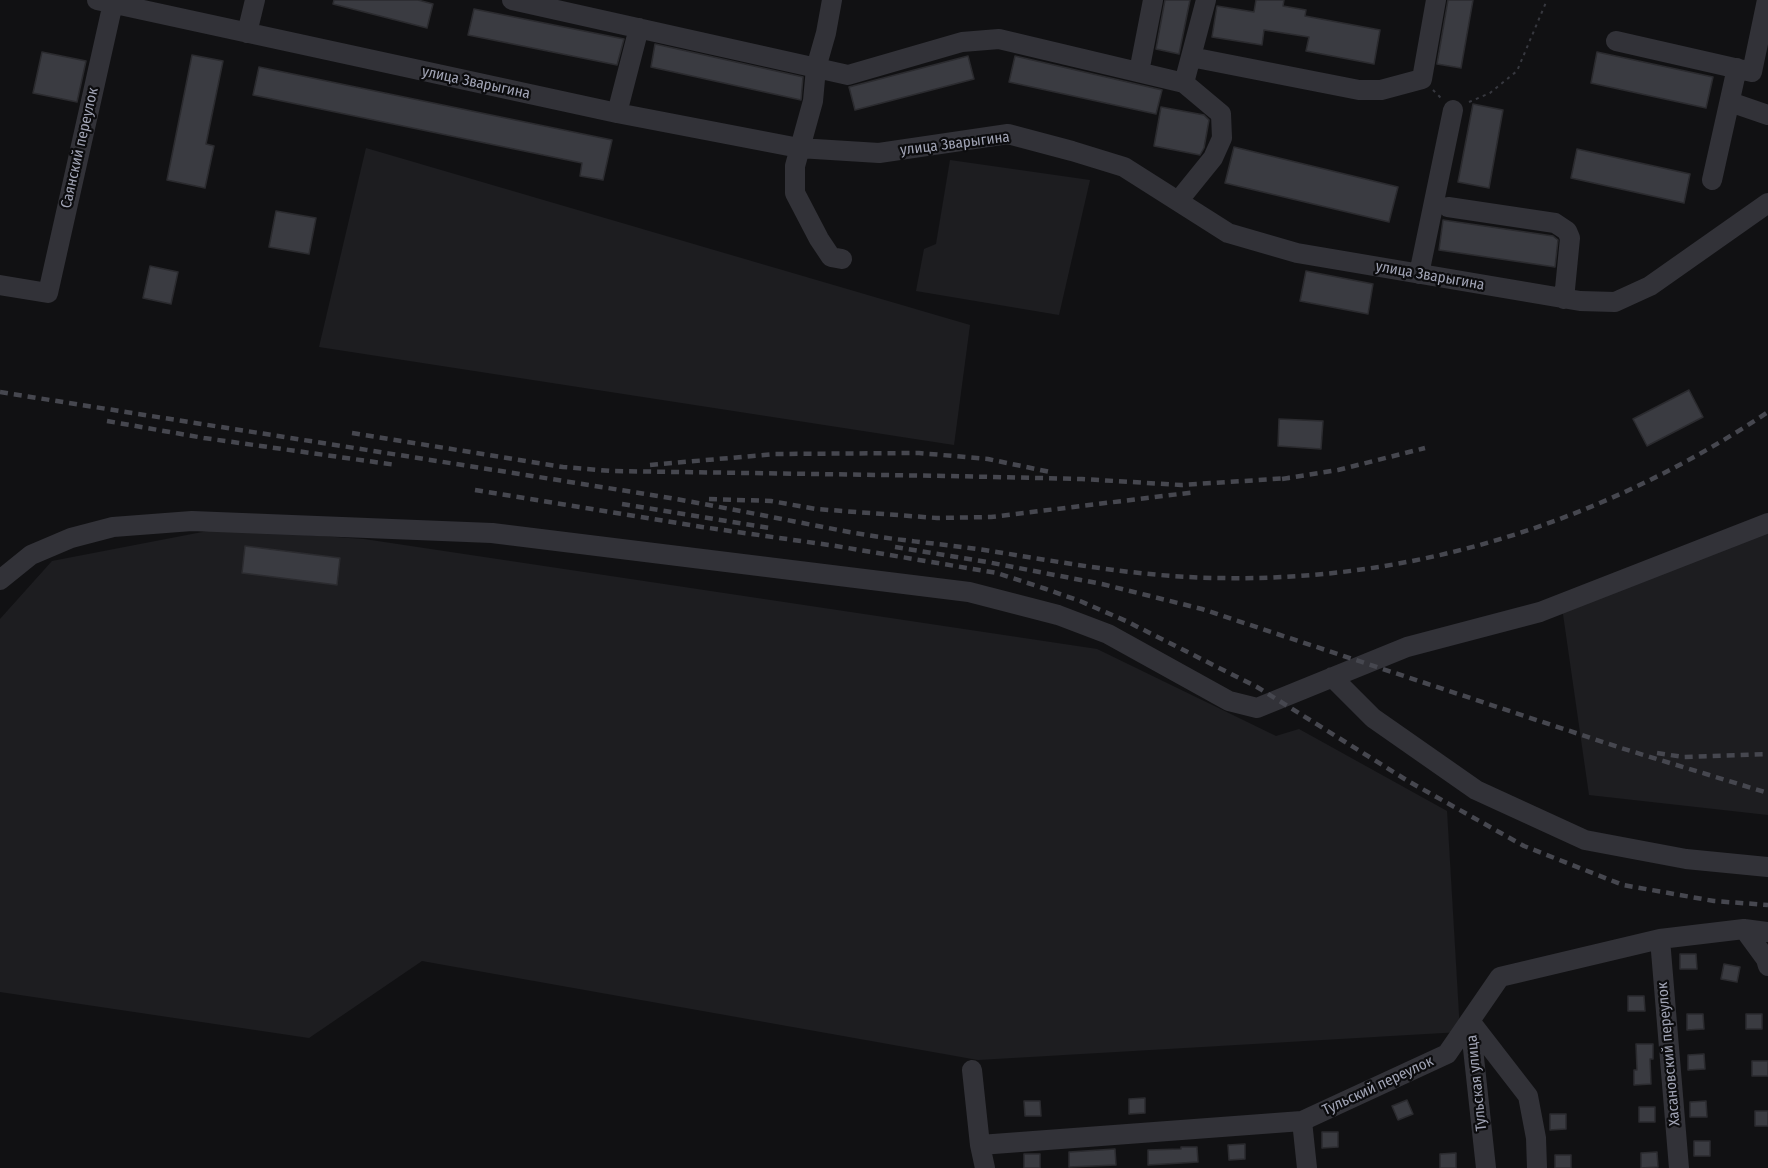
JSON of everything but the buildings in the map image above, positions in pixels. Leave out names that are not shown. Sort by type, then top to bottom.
[{"type":"street","points":[[247,33],[255,0]]},
{"type":"street","points":[[512,0],[848,75],[962,42],[999,39],[1184,82],[1221,114],[1222,138],[1213,158],[1179,200]]},
{"type":"street","points":[[832,0],[816,68],[813,101],[795,166],[795,193],[831,257],[842,259]]},
{"type":"street","points":[[1139,72],[1153,0]]},
{"type":"street","points":[[1184,82],[1206,0]]},
{"type":"street","points":[[1191,57],[1359,90],[1381,90],[1422,79],[1436,0]]},
{"type":"street","points":[[1712,180],[1730,102],[1745,70],[1767,0]]},
{"type":"street","name":"улица Зварыгина","points":[[105,2],[617,113],[799,148],[879,153],[1008,134],[1124,167],[1228,233],[1297,253],[1580,302],[1615,302],[1650,286],[1768,203]]},
{"type":"street","name":"Саянский переулок","points":[[0,285],[48,293],[105,2]]},
{"type":"street","points":[[617,113],[639,28]]},
{"type":"street","points":[[1616,41],[1745,70]]},
{"type":"street","points":[[1730,102],[1768,115]]},
{"type":"street","points":[[1419,274],[1453,110]]},
{"type":"street","points":[[1448,207],[1555,224],[1567,231],[1570,238],[1564,299]]},
{"type":"street","points":[[0,580],[31,555],[71,538],[113,527],[192,521],[492,533],[969,592],[1058,615],[1108,634],[1229,701],[1257,708],[1407,647],[1540,612],[1768,523]]},
{"type":"street","points":[[1332,677],[1374,718],[1476,790],[1584,840],[1686,859],[1768,867]]},
{"type":"street","points":[[1744,929],[1766,959],[1768,966]]},
{"type":"street","name":"Тульский переулок","points":[[980,1145],[1302,1121],[1447,1054],[1500,978],[1660,939],[1744,929],[1768,932]]},
{"type":"street","name":"Хасановский переулок","points":[[1660,939],[1679,1168]]},
{"type":"street","name":"Тульская улица","points":[[1470,1021],[1485,1168]]},
{"type":"street","name":"Тульская улица","points":[[1470,1021],[1528,1096],[1536,1138],[1537,1168]]},
{"type":"street","points":[[972,1070],[980,1145],[985,1168]]},
{"type":"street","points":[[1302,1121],[1307,1168]]},
{"type":"path","points":[[1422,79],[1453,110],[1490,93],[1517,71],[1547,0]]},
{"type":"shaded area","points":[[366,148],[970,325],[954,445],[319,347]]},
{"type":"shaded area","points":[[950,160],[1090,180],[1059,315],[916,291],[924,249],[936,244]]},
{"type":"shaded area","points":[[218,529],[364,539],[1097,649],[1276,736],[1299,729],[1447,811],[1460,1032],[978,1060],[422,961],[309,1038],[0,992],[0,619],[52,561]]},
{"type":"shaded area","points":[[1768,529],[1768,815],[1589,795],[1562,607]]},
{"type":"railway","points":[[0,392],[658,496],[872,536],[1132,572],[1218,578],[1292,576],[1364,569],[1436,556],[1506,537],[1574,513],[1641,484],[1705,451],[1768,412]]},
{"type":"railway","points":[[107,421],[204,438],[396,465]]},
{"type":"railway","points":[[352,433],[563,467],[611,471],[1082,479],[1181,485],[1290,478]]},
{"type":"railway","points":[[1282,479],[1338,470],[1425,448]]},
{"type":"railway","points":[[650,465],[775,454],[919,453],[988,459],[1050,472]]},
{"type":"railway","points":[[475,490],[997,573],[1080,601],[1126,621],[1257,687],[1408,781],[1524,846],[1623,885],[1714,901],[1768,905]]},
{"type":"railway","points":[[709,499],[771,501],[816,509],[937,518],[991,517],[1196,492]]},
{"type":"railway","points":[[622,504],[770,528]]},
{"type":"railway","points":[[895,547],[1102,584],[1202,609],[1621,748],[1768,793]]},
{"type":"railway","points":[[1657,753],[1683,757],[1768,754]]}]
